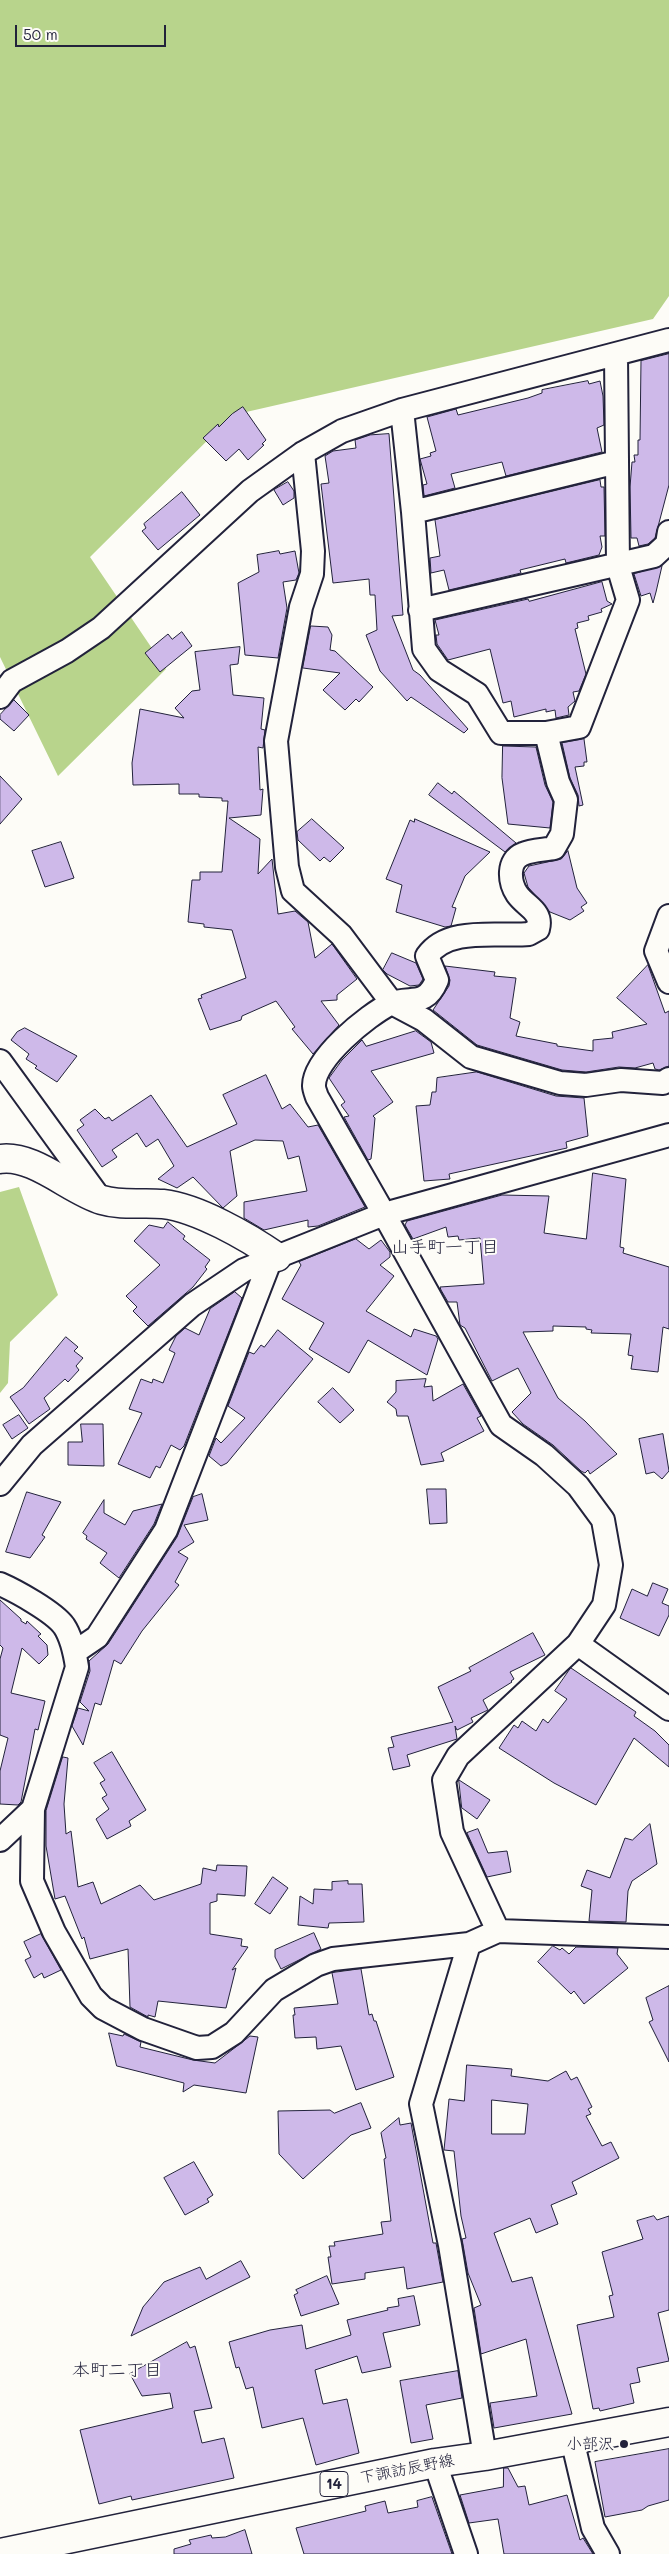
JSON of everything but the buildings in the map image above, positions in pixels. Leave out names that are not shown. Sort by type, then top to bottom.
[{"type":"main road","points":[[0,1159],[27,1163],[101,1200],[120,1203],[166,1204],[189,1211],[247,1236],[273,1259]]},
{"type":"main road","name":"下諏訪辰野線","points":[[0,2553],[435,2462],[485,2456],[669,2422]]},
{"type":"street","points":[[0,697],[12,681],[67,651],[101,628],[250,491],[303,454],[342,431],[402,410],[669,340]]},
{"type":"street","points":[[402,410],[414,512],[424,649],[439,670],[477,694],[502,733],[546,733],[580,727],[628,600],[618,566],[616,355]]},
{"type":"street","points":[[303,454],[313,551],[312,574],[300,607],[276,741],[287,866],[293,891],[341,935],[392,1003],[424,1020],[471,1057],[560,1083],[586,1085],[621,1080],[662,1083],[669,1079]]},
{"type":"street","points":[[414,512],[617,462]]},
{"type":"street","points":[[420,610],[618,566],[654,556],[666,544],[669,532]]},
{"type":"street","points":[[498,1931],[452,1832],[444,1780],[458,1756],[578,1644],[604,1605],[611,1565],[603,1520],[578,1486],[544,1455],[501,1424],[317,1097],[314,1086],[323,1064],[341,1040],[359,1023],[392,1003],[413,1002],[425,996],[433,989],[437,980],[427,956],[433,948],[446,940],[462,936],[529,934],[538,929],[540,922],[536,914],[517,894],[510,871],[514,861],[522,854],[554,848],[562,834],[566,800],[558,782],[546,733]]},
{"type":"street","points":[[669,916],[656,950],[669,982]]},
{"type":"street","points":[[0,1061],[101,1200]]},
{"type":"street","points":[[0,1484],[32,1445],[192,1306],[244,1270],[384,1214],[669,1135]]},
{"type":"street","points":[[75,1652],[97,1637],[166,1530],[273,1259]]},
{"type":"street","points":[[0,1584],[22,1593],[64,1626],[75,1652],[77,1667],[33,1809],[32,1881],[54,1932],[91,1996],[103,2008],[143,2029],[197,2048],[212,2048],[234,2033],[274,1990],[316,1965],[333,1959],[469,1944],[498,1931],[669,1937]]},
{"type":"street","points":[[578,1644],[669,1709]]},
{"type":"street","points":[[0,1840],[33,1809]]},
{"type":"street","points":[[469,1944],[421,2104],[450,2245],[485,2456]]},
{"type":"street","points":[[572,2439],[593,2528],[608,2554]]},
{"type":"street","points":[[435,2462],[466,2554]]},
{"type":"green space","points":[[0,0],[669,0],[669,296],[653,319],[233,415],[90,557],[166,669],[58,776],[0,657]]},
{"type":"green space","points":[[19,1187],[58,1295],[10,1342],[8,1383],[0,1393],[0,1192]]},
{"type":"place","name":"小部沢","points":[[624,2444]]},
{"type":"district","name":"山手町一丁目","points":[[445,1247]]},
{"type":"district","name":"本町二丁目","points":[[117,2370]]}]
